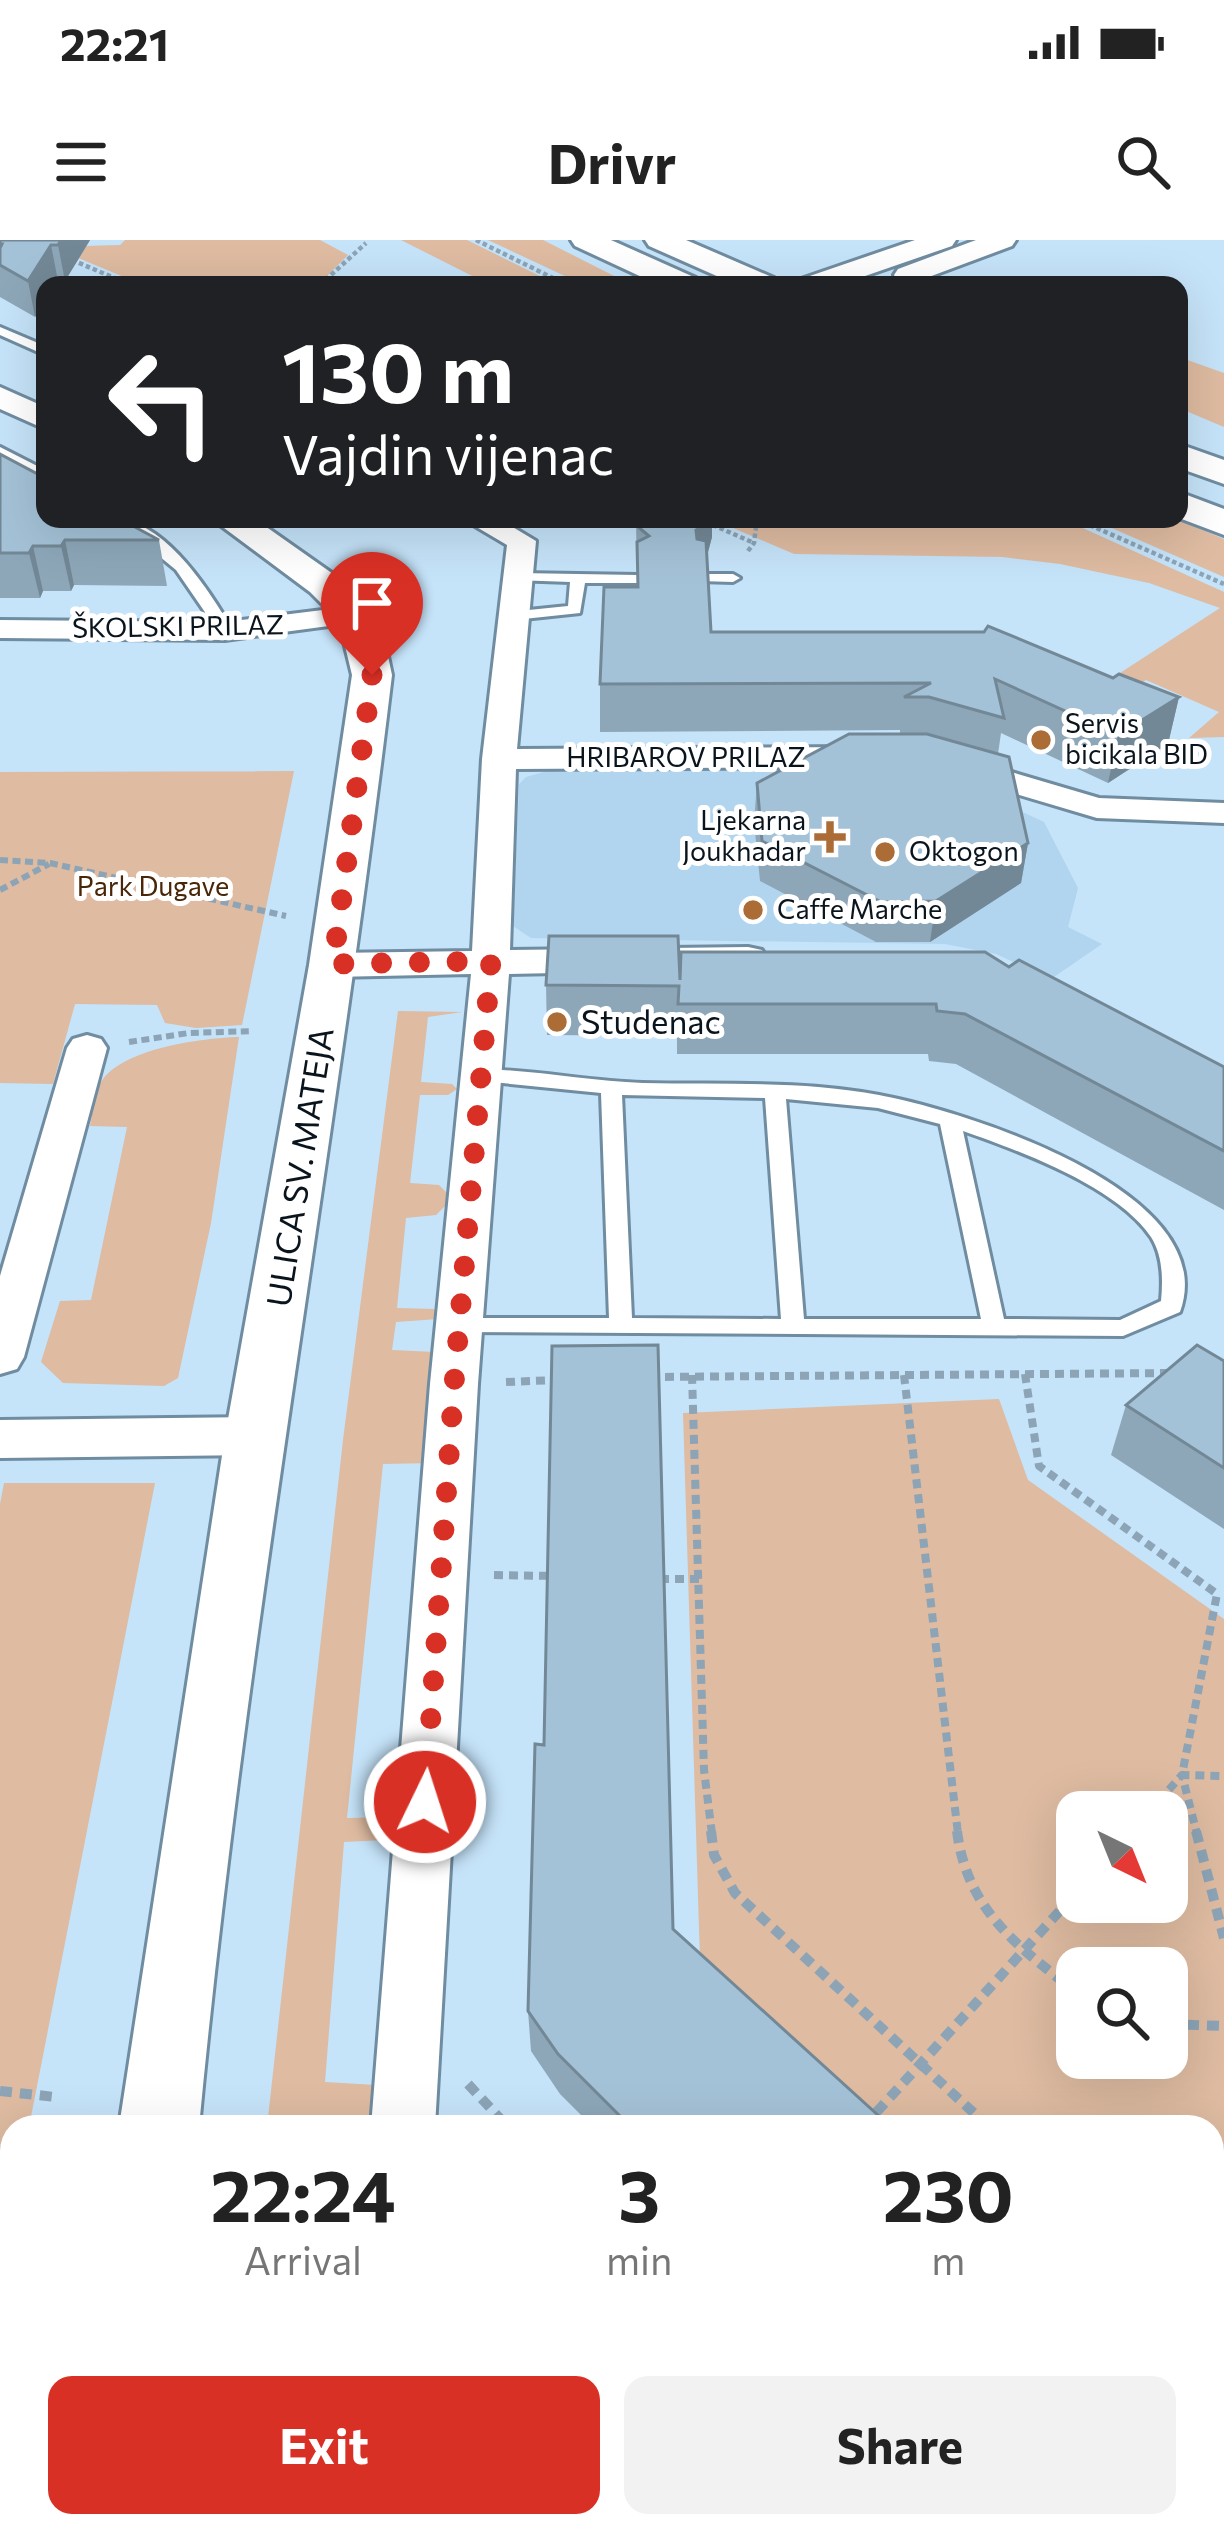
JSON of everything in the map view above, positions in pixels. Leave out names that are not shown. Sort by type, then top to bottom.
[{"type":"main road","points":[[586,240],[665,276]]},
{"type":"main road","points":[[660,240],[742,276]]},
{"type":"main road","points":[[1188,459],[1224,473]]},
{"type":"main road","points":[[1188,508],[1224,523]]},
{"type":"street","points":[[837,276],[942,240]]},
{"type":"street","points":[[904,276],[1002,240]]},
{"type":"street","points":[[0,372],[36,388]]},
{"type":"street","points":[[0,397],[36,415]]},
{"type":"street","points":[[243,528],[291,560],[355,615]]},
{"type":"street","name":"ULICA SV. MATEJA","points":[[161,2115],[256,1436],[333,964],[372,675],[364,631],[339,562],[305,528]]},
{"type":"street","points":[[404,2115],[459,1327],[491,961],[499,759],[522,541],[495,528]]},
{"type":"street","name":"ŠKOLSKI PRILAZ","points":[[0,628],[225,631],[355,615]]},
{"type":"street","name":"HRIBAROV PRILAZ","points":[[499,759],[911,758],[971,767],[1021,788],[1097,808],[1224,813]]},
{"type":"street","points":[[333,964],[790,958]]},
{"type":"street","points":[[0,1357],[88,1048]]},
{"type":"street","points":[[0,1439],[256,1436]]},
{"type":"lane","points":[[0,331],[36,347]]},
{"type":"lane","points":[[0,451],[36,471]]},
{"type":"lane","points":[[134,528],[171,555],[212,605],[225,631]]},
{"type":"lane","points":[[516,596],[575,610],[578,578]]},
{"type":"lane","points":[[516,596],[578,578],[637,579]]},
{"type":"lane","points":[[704,578],[733,578]]},
{"type":"lane","points":[[459,1327],[1124,1328],[1172,1306],[1176,1276],[1157,1229],[1107,1189],[992,1132],[878,1101],[775,1092],[611,1088],[520,1076],[478,1076]]},
{"type":"lane","points":[[611,1088],[621,1324]]},
{"type":"lane","points":[[775,1092],[793,1325]]},
{"type":"lane","points":[[950,1120],[994,1327]]},
{"type":"path","points":[[476,240],[549,276]]},
{"type":"path","points":[[330,276],[366,243]]},
{"type":"path","points":[[58,254],[110,276]]},
{"type":"path","points":[[720,528],[754,543]]},
{"type":"path","points":[[1096,528],[1224,584]]},
{"type":"path","points":[[0,860],[50,863],[278,916]]},
{"type":"path","points":[[0,890],[50,863]]},
{"type":"path","points":[[88,1048],[189,1033],[253,1031]]},
{"type":"path","points":[[503,1364],[504,1382],[569,1380]]},
{"type":"path","points":[[635,1377],[1187,1372]]},
{"type":"path","points":[[1025,1374],[1039,1466],[1221,1590],[1182,1775],[1224,1938]]},
{"type":"path","points":[[904,1375],[960,1854],[983,1910],[1056,1976]]},
{"type":"path","points":[[692,1376],[704,1770],[714,1855],[735,1893],[975,2115]]},
{"type":"path","points":[[494,1575],[576,1577]]},
{"type":"path","points":[[660,1579],[700,1580]]},
{"type":"path","points":[[1168,1791],[1182,1775],[1224,1776]]},
{"type":"path","points":[[875,2115],[1056,1915]]},
{"type":"path","points":[[1188,2025],[1224,2026]]},
{"type":"path","points":[[0,2091],[55,2098]]},
{"type":"shaded area","points":[[555,769],[915,770],[944,776],[1044,822],[1078,888],[1068,927],[1102,944],[1051,979],[996,954],[945,944],[531,938],[513,926],[519,784],[526,777]]},
{"type":"green space","points":[[125,240],[320,240],[348,255],[327,276],[121,276],[52,247],[120,245]]},
{"type":"green space","points":[[401,240],[467,240],[540,276],[472,276]]},
{"type":"green space","points":[[488,240],[543,240],[614,276],[565,276]]},
{"type":"green space","points":[[1188,360],[1224,373],[1224,427],[1188,412]]},
{"type":"green space","points":[[1188,524],[1224,539],[1224,577],[1112,528],[1188,528]]},
{"type":"green space","points":[[733,528],[1083,528],[1224,592],[1224,737],[1189,738],[1219,712],[1146,680],[1129,691],[1116,681],[1120,673],[1220,608],[1149,583],[1060,564],[1002,557],[794,554]]},
{"type":"green space","name":"Park Dugave","points":[[294,771],[242,1025],[196,1028],[165,1023],[157,1005],[75,1004],[53,1084],[0,1083],[0,772]]},
{"type":"green space","points":[[398,1011],[462,1012],[428,1017],[421,1082],[452,1084],[457,1089],[448,1095],[420,1095],[410,1183],[439,1185],[449,1202],[436,1215],[406,1218],[397,1308],[434,1309],[438,1319],[396,1322],[392,1350],[435,1352],[432,1463],[383,1464],[347,1818],[394,1817],[400,1821],[399,1834],[385,1840],[344,1842],[325,2082],[376,2085],[382,2115],[268,2115],[343,1440]]},
{"type":"green space","points":[[239,1037],[211,1223],[178,1378],[164,1386],[63,1383],[41,1362],[60,1301],[91,1300],[127,1127],[90,1126],[100,1084],[114,1068],[147,1052]]},
{"type":"green space","points":[[999,1399],[1028,1480],[1224,1619],[1224,2115],[873,2115],[700,1960],[683,1413]]},
{"type":"green space","points":[[4,1483],[155,1483],[31,2115],[0,2115],[0,1504]]},
{"type":"building","points":[[0,240],[61,240],[51,245],[28,281],[0,265]]},
{"type":"building","points":[[0,454],[36,473],[36,528],[137,528],[159,540],[65,540],[61,546],[33,546],[29,553],[0,553]]},
{"type":"building","points":[[639,528],[700,528],[697,539],[706,541],[711,632],[984,632],[988,626],[1113,678],[1119,674],[1179,697],[1118,735],[995,679],[1004,718],[929,697],[904,697],[931,683],[600,684],[604,587],[638,587],[637,542],[649,536]]},
{"type":"building","name":"Oktogon","points":[[849,734],[927,734],[1009,757],[1028,843],[936,901],[881,902],[762,841],[757,783]]},
{"type":"building","points":[[549,936],[678,936],[680,980],[681,952],[985,952],[1009,967],[1019,960],[1224,1067],[1224,1151],[965,1014],[937,1011],[936,1004],[678,1004],[679,986],[546,985]]},
{"type":"building","points":[[658,1345],[673,1929],[878,2115],[619,2115],[558,2054],[528,2011],[535,1744],[544,1745],[552,1346]]},
{"type":"building","points":[[1197,1345],[1224,1361],[1224,1468],[1126,1405]]},
{"type":"place","name":"Servis bicikala BID","points":[[1041,740]]},
{"type":"place","name":"Ljekarna Joukhadar","points":[[830,837]]},
{"type":"place","name":"Oktogon","points":[[885,852]]},
{"type":"place","name":"Caffe Marche","points":[[753,910]]},
{"type":"place","name":"Studenac","points":[[557,1022]]},
{"type":"route","points":[[372,675],[333,964],[491,961],[478,1076],[425,1802]]}]
